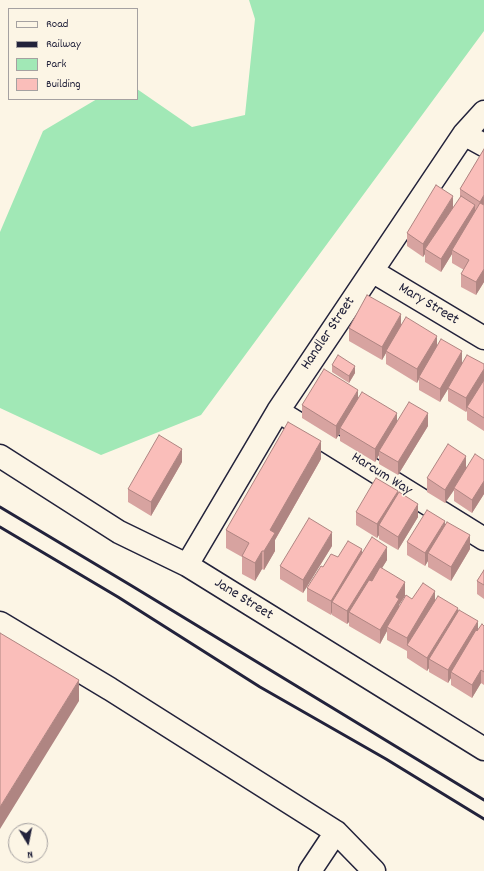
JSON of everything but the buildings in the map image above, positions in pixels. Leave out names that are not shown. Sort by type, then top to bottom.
[{"type":"street","name":"Handler Street","points":[[187,565],[278,411],[464,134],[484,112]]},
{"type":"street","points":[[464,134],[484,145]]},
{"type":"street","name":"Mary Street","points":[[372,271],[484,338]]},
{"type":"street","name":"Harcum Way","points":[[278,411],[484,539]]},
{"type":"street","name":"Jane Street","points":[[0,456],[119,532],[187,565],[484,749]]},
{"type":"street","points":[[0,623],[117,694],[336,832],[374,871]]},
{"type":"street","points":[[310,871],[336,832]]},
{"type":"green space","points":[[249,0],[484,0],[484,31],[201,415],[101,455],[0,408],[0,232],[43,131],[95,100],[138,100],[138,90],[192,127],[245,115],[255,19]]},
{"type":"railway","points":[[0,507],[484,800]]},
{"type":"railway","points":[[0,527],[118,597],[260,687],[386,759],[484,819]]}]
